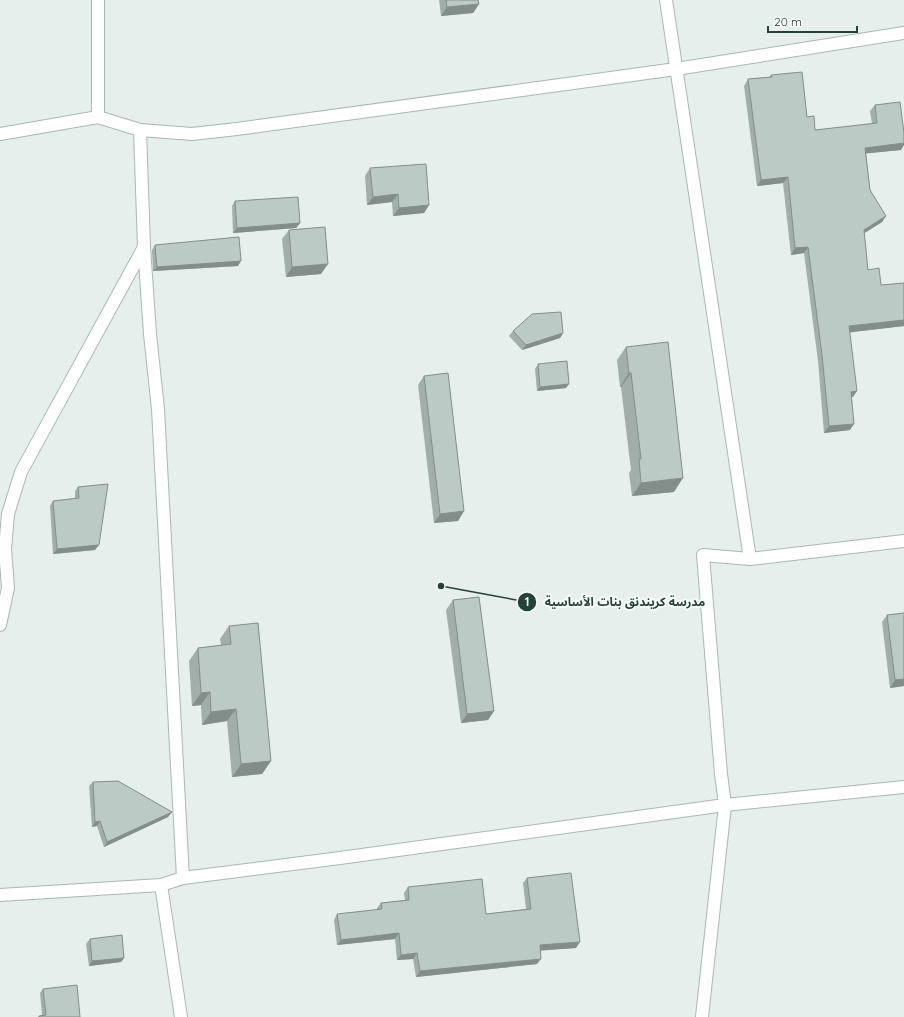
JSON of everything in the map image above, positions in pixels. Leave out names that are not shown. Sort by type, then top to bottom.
[{"type":"street","points":[[98,0],[98,117]]},
{"type":"street","points":[[666,0],[750,559]]},
{"type":"street","points":[[0,134],[98,117],[140,130],[192,134],[676,69],[904,34]]},
{"type":"street","points":[[140,130],[144,247],[150,334],[158,416],[183,878]]},
{"type":"street","points":[[0,625],[8,588],[5,549],[8,514],[21,472],[144,247]]},
{"type":"street","points":[[702,1017],[725,805],[720,774],[703,555],[750,559],[904,540]]},
{"type":"street","points":[[0,895],[161,885],[183,878],[725,805],[904,787]]},
{"type":"street","points":[[161,885],[181,1017]]},
{"type":"building","points":[[446,0],[478,0],[479,4],[447,7]]},
{"type":"building","points":[[802,72],[807,117],[814,116],[815,130],[877,123],[875,105],[900,102],[904,143],[865,148],[870,190],[886,216],[864,230],[868,270],[879,268],[881,285],[904,283],[904,320],[849,326],[857,391],[851,392],[854,424],[829,426],[822,355],[808,247],[795,248],[788,177],[761,180],[748,79]]},
{"type":"building","points":[[426,164],[429,205],[399,208],[398,194],[373,197],[370,168]]},
{"type":"building","points":[[298,197],[300,223],[237,228],[235,201]]},
{"type":"building","points":[[325,227],[328,264],[292,267],[289,230]]},
{"type":"building","points":[[239,237],[241,261],[157,267],[155,245]]},
{"type":"building","points":[[561,312],[563,333],[526,345],[513,331],[532,314]]},
{"type":"building","points":[[668,342],[683,478],[641,483],[639,459],[641,459],[631,373],[629,373],[626,347]]},
{"type":"building","points":[[567,361],[569,384],[540,387],[538,364]]},
{"type":"building","points":[[448,373],[464,511],[440,514],[424,376]]},
{"type":"building","points":[[108,484],[99,545],[57,549],[53,501],[79,498],[78,487]]},
{"type":"building","points":[[479,597],[494,711],[467,714],[453,600]]},
{"type":"building","points":[[904,613],[904,679],[895,680],[887,615]]},
{"type":"building","points":[[258,623],[271,761],[241,764],[236,709],[211,712],[210,692],[201,693],[198,648],[231,644],[229,626]]},
{"type":"building","points":[[118,781],[172,812],[107,842],[100,821],[95,822],[93,782]]},
{"type":"building","points":[[571,873],[580,942],[540,945],[541,959],[420,971],[417,953],[401,955],[399,933],[341,940],[337,914],[382,909],[381,903],[409,900],[408,887],[482,879],[486,914],[531,909],[527,878]]},
{"type":"building","points":[[122,935],[124,958],[92,961],[90,939]]},
{"type":"building","points":[[77,985],[80,1017],[39,1017],[46,1015],[43,989]]},
{"type":"place","name":"مدرسة كريندنق بنات الأساسية","points":[[441,586]]}]
